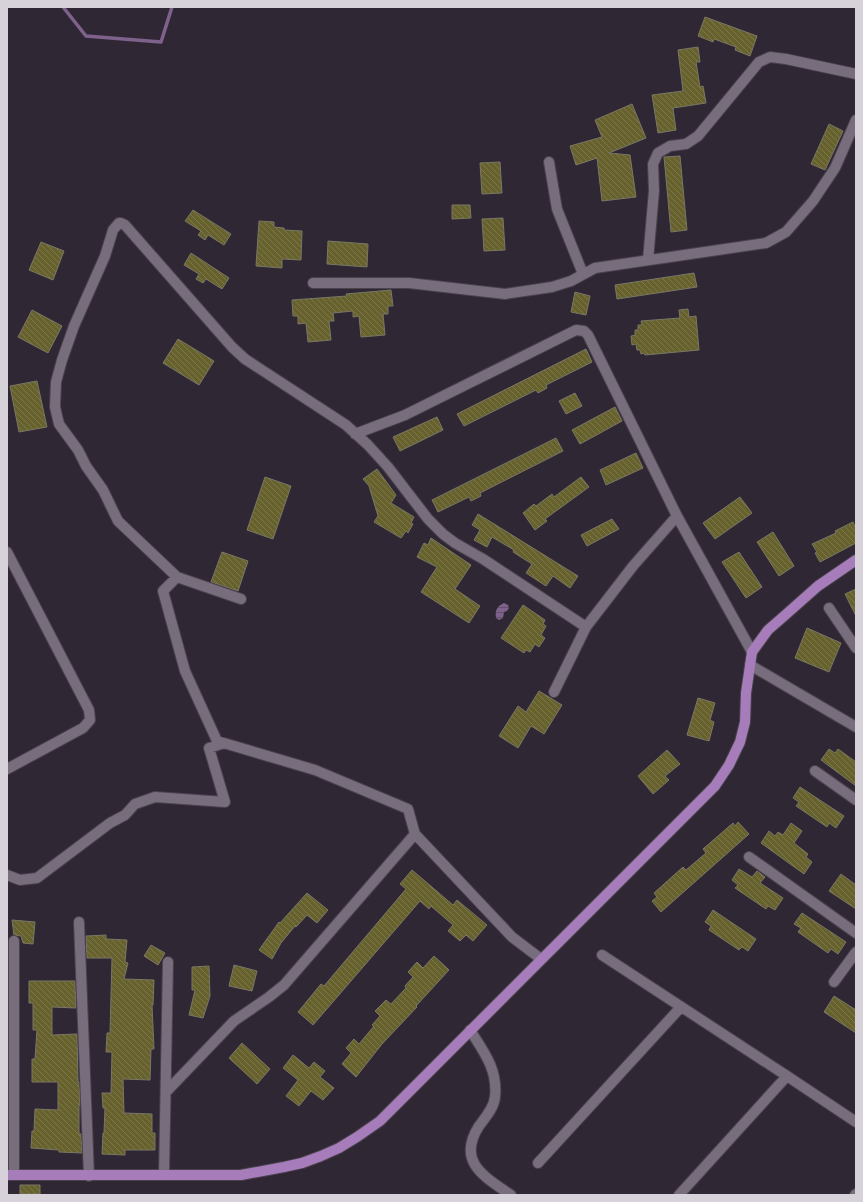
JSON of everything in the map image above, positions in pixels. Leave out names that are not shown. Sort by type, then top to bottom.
[{"type":"main road","points":[[11,1175],[241,1175],[302,1163],[339,1148],[380,1121],[715,786],[729,765],[740,742],[745,722],[746,693],[752,652],[768,630],[783,616],[818,586],[856,560]]},
{"type":"street","points":[[648,260],[654,191],[653,164],[658,153],[670,146],[686,144],[698,136],[759,62],[770,57],[856,74]]},
{"type":"street","points":[[313,283],[409,283],[505,294],[552,287],[571,281],[595,268],[766,244],[786,232],[813,201],[835,168],[856,120]]},
{"type":"street","points":[[549,162],[557,209],[583,274]]},
{"type":"street","points":[[242,599],[177,577],[118,521],[103,490],[86,466],[78,450],[59,424],[55,407],[56,382],[62,360],[74,326],[105,256],[113,230],[119,223],[124,225],[232,347],[245,359],[326,411],[346,425],[368,445],[443,534],[586,627]]},
{"type":"street","points":[[356,434],[404,415],[576,330],[584,331],[588,335],[677,516],[752,652]]},
{"type":"street","points":[[554,692],[586,627],[633,566],[677,516]]},
{"type":"street","points":[[7,552],[86,703],[89,710],[90,720],[83,728],[7,769]]},
{"type":"street","points":[[177,577],[163,591],[185,671],[217,741],[315,770],[408,809],[415,834],[512,937],[541,959]]},
{"type":"street","points":[[829,608],[856,648]]},
{"type":"street","points":[[750,665],[856,727]]},
{"type":"street","points":[[7,875],[20,880],[36,878],[110,823],[125,815],[135,804],[154,797],[225,802],[209,748],[224,743]]},
{"type":"street","points":[[815,771],[856,800]]},
{"type":"street","points":[[166,1092],[234,1021],[270,997],[284,985],[415,834]]},
{"type":"street","points":[[750,857],[856,933]]},
{"type":"street","points":[[80,922],[89,1176]]},
{"type":"street","points":[[11,1175],[14,941]]},
{"type":"street","points":[[834,982],[856,952]]},
{"type":"street","points":[[602,955],[856,1122]]},
{"type":"street","points":[[164,1175],[168,962]]},
{"type":"street","points":[[538,1163],[681,1007]]},
{"type":"street","points":[[470,1030],[490,1061],[494,1077],[495,1098],[490,1110],[477,1130],[472,1143],[472,1162],[487,1178],[511,1195]]},
{"type":"street","points":[[679,1195],[787,1076]]},
{"type":"shaded area","points":[[504,603],[508,605],[509,608],[504,612],[503,618],[499,620],[496,618],[496,611],[500,605]]},
{"type":"building","points":[[705,17],[757,36],[750,56],[735,50],[736,47],[714,39],[713,42],[698,36]]},
{"type":"building","points":[[698,47],[700,62],[696,62],[700,87],[703,86],[706,103],[673,108],[676,130],[658,133],[652,95],[683,91],[678,50]]},
{"type":"building","points":[[632,104],[646,138],[609,153],[630,155],[636,197],[602,201],[597,158],[576,165],[570,146],[602,137],[595,120]]},
{"type":"building","points":[[829,124],[843,131],[825,170],[811,164]]},
{"type":"building","points":[[680,156],[687,230],[671,232],[664,157]]},
{"type":"building","points":[[500,162],[502,193],[482,194],[480,163]]},
{"type":"building","points":[[452,205],[470,205],[471,218],[452,219]]},
{"type":"building","points":[[193,210],[231,234],[224,245],[208,235],[205,240],[198,235],[201,231],[185,221]]},
{"type":"building","points":[[503,218],[505,250],[484,251],[482,219]]},
{"type":"building","points":[[259,221],[274,222],[274,227],[284,228],[284,230],[302,231],[301,260],[282,259],[282,268],[256,266]]},
{"type":"building","points":[[328,241],[368,244],[367,267],[327,264]]},
{"type":"building","points":[[41,242],[64,251],[53,280],[29,270]]},
{"type":"building","points":[[191,253],[229,278],[222,289],[206,279],[203,283],[196,279],[199,274],[184,265]]},
{"type":"building","points":[[694,273],[697,287],[617,299],[615,285]]},
{"type":"building","points":[[391,290],[393,306],[388,306],[388,314],[383,314],[385,335],[361,337],[359,316],[353,317],[353,311],[333,313],[334,321],[329,321],[331,340],[308,342],[306,323],[298,324],[298,316],[293,316],[292,300],[347,296],[346,294]]},
{"type":"building","points":[[575,292],[590,296],[586,315],[571,312]]},
{"type":"building","points":[[688,309],[689,317],[696,316],[699,350],[645,355],[644,353],[641,354],[640,350],[637,350],[636,344],[632,345],[631,336],[635,335],[635,330],[638,330],[638,325],[642,325],[641,321],[680,318],[679,310]]},
{"type":"building","points":[[32,310],[62,326],[48,353],[18,337]]},
{"type":"building","points":[[178,339],[214,361],[199,385],[163,363]]},
{"type":"building","points":[[586,349],[592,362],[546,385],[547,388],[538,393],[536,390],[464,426],[457,414]]},
{"type":"building","points":[[37,381],[47,427],[19,432],[10,386]]},
{"type":"building","points":[[575,393],[582,406],[566,414],[559,401]]},
{"type":"building","points":[[615,407],[622,421],[580,444],[572,430]]},
{"type":"building","points":[[437,417],[443,430],[400,451],[393,437]]},
{"type":"building","points":[[556,438],[563,451],[480,493],[481,496],[471,501],[469,497],[438,512],[432,500]]},
{"type":"building","points":[[636,453],[643,468],[606,485],[600,470]]},
{"type":"building","points":[[377,469],[396,495],[391,503],[414,517],[411,523],[413,524],[408,533],[406,531],[401,538],[374,522],[378,516],[369,486],[363,479]]},
{"type":"building","points":[[265,477],[291,486],[273,539],[247,530]]},
{"type":"building","points":[[581,477],[589,487],[545,519],[547,521],[535,530],[523,513],[534,504],[536,506],[552,494],[554,497]]},
{"type":"building","points":[[740,497],[752,513],[715,539],[703,523]]},
{"type":"building","points":[[478,514],[578,576],[570,588],[553,576],[546,586],[526,573],[532,564],[513,552],[514,550],[492,537],[487,547],[474,540],[480,530],[472,525]]},
{"type":"building","points":[[612,519],[619,529],[587,546],[581,535]]},
{"type":"building","points":[[853,522],[856,529],[856,543],[820,562],[815,553],[817,552],[812,544],[836,533],[835,531]]},
{"type":"building","points":[[773,532],[794,566],[779,576],[757,542]]},
{"type":"building","points":[[431,538],[471,565],[455,589],[480,606],[469,623],[421,592],[437,567],[417,557],[424,543],[428,545]]},
{"type":"building","points":[[222,552],[248,561],[238,591],[211,582]]},
{"type":"building","points":[[739,552],[762,587],[746,598],[722,562]]},
{"type":"building","points":[[856,589],[856,616],[845,594]]},
{"type":"building","points":[[523,605],[545,620],[543,624],[546,626],[541,635],[545,638],[539,647],[535,644],[530,652],[526,650],[524,653],[501,638]]},
{"type":"building","points":[[807,628],[841,643],[829,672],[795,658]]},
{"type":"building","points":[[539,691],[562,705],[544,734],[531,726],[518,748],[499,736],[518,706],[526,712]]},
{"type":"building","points":[[698,698],[715,703],[710,720],[714,722],[709,741],[687,735]]},
{"type":"building","points":[[829,749],[835,753],[838,749],[856,762],[856,786],[821,760]]},
{"type":"building","points":[[667,750],[680,764],[665,776],[669,780],[653,794],[638,776]]},
{"type":"building","points":[[800,787],[844,816],[836,828],[829,823],[827,827],[796,806],[799,802],[793,798]]},
{"type":"building","points":[[738,822],[749,834],[661,912],[652,901],[657,897],[654,893],[683,867],[686,870],[706,853],[703,849],[733,823],[735,826]]},
{"type":"building","points":[[791,823],[802,831],[794,843],[808,854],[806,857],[812,862],[804,874],[761,843],[769,831],[775,836],[778,832],[783,835]]},
{"type":"building","points":[[739,869],[752,877],[757,871],[765,877],[760,883],[783,898],[775,910],[768,906],[766,909],[735,888],[738,885],[732,880]]},
{"type":"building","points":[[412,870],[453,905],[457,900],[487,925],[473,941],[466,935],[460,941],[448,931],[453,925],[431,906],[429,909],[420,901],[313,1025],[298,1012],[321,984],[324,986],[406,889],[400,884]]},
{"type":"building","points":[[841,874],[856,885],[856,909],[829,891]]},
{"type":"building","points":[[307,893],[328,910],[317,923],[307,915],[296,927],[295,926],[281,943],[272,959],[259,950],[279,922],[280,923]]},
{"type":"building","points":[[713,910],[756,939],[748,951],[742,947],[739,950],[709,930],[711,926],[705,922]]},
{"type":"building","points":[[802,913],[846,942],[838,954],[831,949],[828,953],[798,932],[801,928],[794,924]]},
{"type":"building","points":[[12,920],[35,922],[33,944],[23,943],[21,936],[14,935]]},
{"type":"building","points":[[106,935],[106,939],[127,940],[125,962],[128,963],[124,979],[154,980],[152,1005],[154,1049],[151,1049],[150,1080],[123,1079],[124,1113],[152,1114],[152,1133],[155,1133],[155,1150],[125,1150],[125,1155],[102,1154],[105,1108],[103,1108],[102,1093],[111,1093],[112,1052],[106,1052],[107,1033],[110,1033],[112,958],[87,958],[86,936]]},
{"type":"building","points":[[151,945],[165,953],[158,965],[144,956]]},
{"type":"building","points":[[434,956],[449,970],[382,1044],[356,1077],[342,1064],[351,1053],[346,1048],[354,1039],[359,1044],[380,1016],[375,1011],[386,1000],[391,1004],[406,988],[405,986],[413,977],[408,972],[417,962],[423,968]]},
{"type":"building","points":[[234,965],[257,971],[252,991],[229,986]]},
{"type":"building","points":[[209,966],[210,996],[203,1018],[189,1015],[195,990],[192,990],[192,967]]},
{"type":"building","points":[[29,981],[75,981],[76,1008],[52,1007],[52,1035],[77,1034],[80,1105],[79,1134],[81,1134],[82,1153],[59,1152],[59,1150],[31,1148],[32,1131],[34,1131],[35,1109],[58,1110],[58,1082],[32,1082],[32,1059],[35,1059],[37,1030],[33,1030],[33,1003],[29,1003]]},
{"type":"building","points":[[834,996],[856,1010],[856,1033],[824,1012]]},
{"type":"building","points":[[242,1043],[270,1069],[257,1084],[229,1058]]},
{"type":"building","points":[[293,1055],[309,1068],[314,1062],[325,1071],[320,1077],[334,1088],[323,1100],[311,1091],[299,1106],[286,1096],[298,1080],[283,1068]]},
{"type":"building","points":[[20,1185],[40,1185],[40,1194],[20,1194]]},
{"type":"waterway","points":[[63,7],[86,36],[161,42],[172,7]]}]
